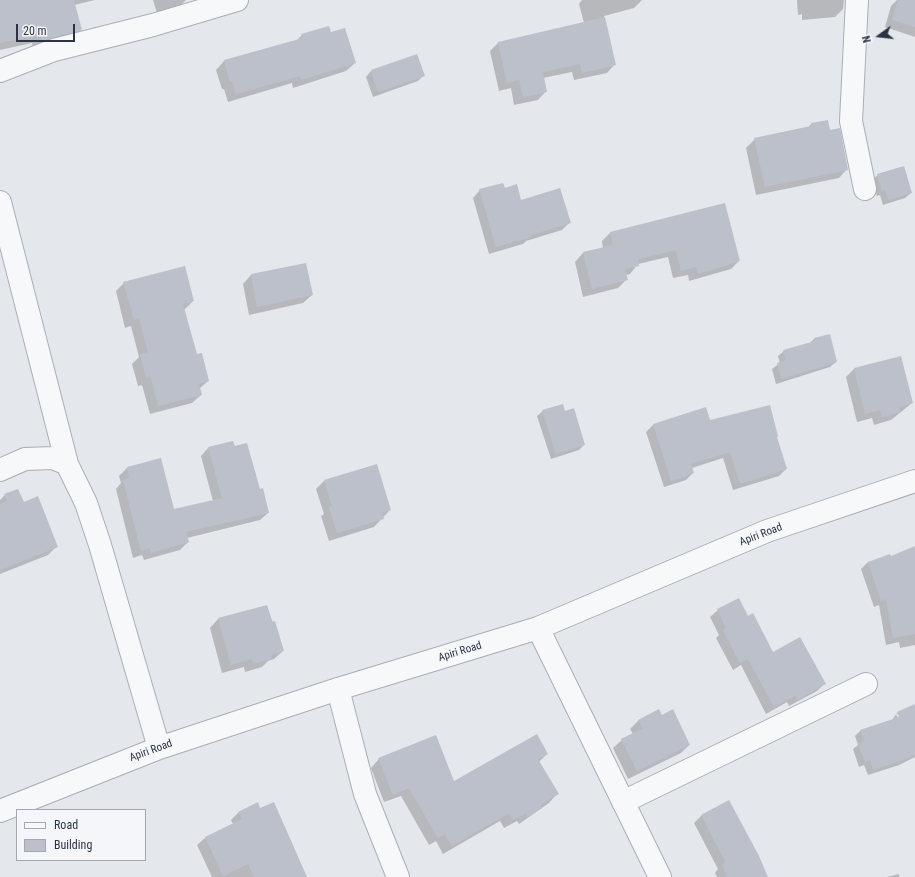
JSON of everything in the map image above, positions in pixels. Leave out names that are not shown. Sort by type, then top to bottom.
[{"type":"street","points":[[0,71],[54,50],[153,25],[237,0]]},
{"type":"street","points":[[857,0],[851,121],[865,189]]},
{"type":"street","points":[[0,202],[67,464],[86,503],[100,545],[159,748]]},
{"type":"street","points":[[0,470],[25,459],[53,458],[67,464]]},
{"type":"street","name":"Apiri Road","points":[[0,811],[159,748],[338,689],[538,628],[767,532],[915,481]]},
{"type":"street","points":[[538,628],[660,877]]},
{"type":"street","points":[[624,802],[866,684]]},
{"type":"street","points":[[338,689],[365,794],[398,877]]},
{"type":"building","points":[[0,0],[74,0],[82,30],[42,41],[40,35],[0,43]]},
{"type":"building","points":[[898,0],[915,0],[915,27],[892,20]]},
{"type":"building","points":[[605,17],[616,65],[582,73],[580,64],[543,72],[547,92],[523,97],[519,80],[507,83],[498,42]]},
{"type":"building","points":[[329,26],[331,32],[345,28],[356,63],[301,80],[300,76],[236,94],[232,81],[230,82],[224,60],[303,38],[301,34]]},
{"type":"building","points":[[417,54],[425,76],[378,92],[371,70]]},
{"type":"building","points":[[828,120],[830,130],[840,128],[848,170],[765,187],[754,138],[811,126],[811,123]]},
{"type":"building","points":[[904,166],[912,193],[888,200],[885,190],[882,191],[877,174]]},
{"type":"building","points":[[503,183],[505,188],[517,184],[521,200],[560,188],[571,223],[496,247],[479,189]]},
{"type":"building","points":[[725,203],[740,261],[698,274],[696,267],[681,271],[676,250],[638,259],[639,266],[625,269],[628,280],[592,289],[583,252],[613,245],[610,232]]},
{"type":"building","points":[[306,263],[313,295],[257,307],[251,274]]},
{"type":"building","points":[[185,266],[194,301],[183,304],[197,354],[202,353],[209,381],[199,384],[202,395],[158,406],[151,377],[146,378],[140,354],[148,352],[139,318],[134,320],[123,282]]},
{"type":"building","points":[[830,334],[837,362],[781,379],[777,363],[786,360],[783,350],[815,341],[814,338]]},
{"type":"building","points":[[901,356],[913,403],[898,407],[901,412],[882,417],[880,410],[865,414],[854,368]]},
{"type":"building","points":[[563,404],[565,411],[574,408],[585,445],[556,454],[542,410]]},
{"type":"building","points":[[770,405],[777,437],[787,469],[740,484],[730,452],[691,464],[694,473],[671,481],[653,424],[706,407],[710,420]]},
{"type":"building","points":[[233,441],[235,446],[247,443],[260,489],[263,488],[269,513],[186,532],[189,542],[151,553],[150,548],[141,551],[123,480],[129,478],[127,467],[161,458],[174,509],[222,498],[208,447]]},
{"type":"building","points":[[377,464],[391,510],[382,513],[384,519],[337,533],[329,507],[332,506],[324,480]]},
{"type":"building","points":[[18,489],[24,502],[38,496],[58,547],[0,570],[0,504],[7,501],[4,494]]},
{"type":"building","points":[[915,546],[915,634],[893,638],[886,599],[881,601],[868,562],[890,554],[891,556]]},
{"type":"building","points":[[739,598],[748,616],[753,613],[773,652],[800,637],[826,684],[797,700],[795,696],[774,707],[748,659],[740,663],[723,630],[726,628],[717,609]]},
{"type":"building","points":[[267,605],[272,622],[275,621],[284,651],[271,655],[272,659],[253,664],[252,659],[231,665],[218,618]]},
{"type":"building","points":[[915,704],[915,754],[906,759],[873,770],[870,760],[865,762],[858,743],[864,741],[860,730],[899,717],[897,712]]},
{"type":"building","points":[[659,709],[662,715],[673,709],[690,745],[637,771],[621,739],[643,728],[638,720]]},
{"type":"building","points":[[537,734],[548,754],[538,759],[559,794],[540,805],[542,808],[527,817],[526,813],[513,820],[509,813],[452,846],[445,834],[438,838],[409,788],[393,795],[378,758],[436,735],[454,781]]},
{"type":"building","points":[[729,800],[758,854],[768,877],[727,877],[722,864],[726,863],[701,815]]},
{"type":"building","points":[[258,802],[260,808],[274,802],[307,877],[254,877],[248,864],[223,876],[205,837],[242,819],[238,812]]}]
